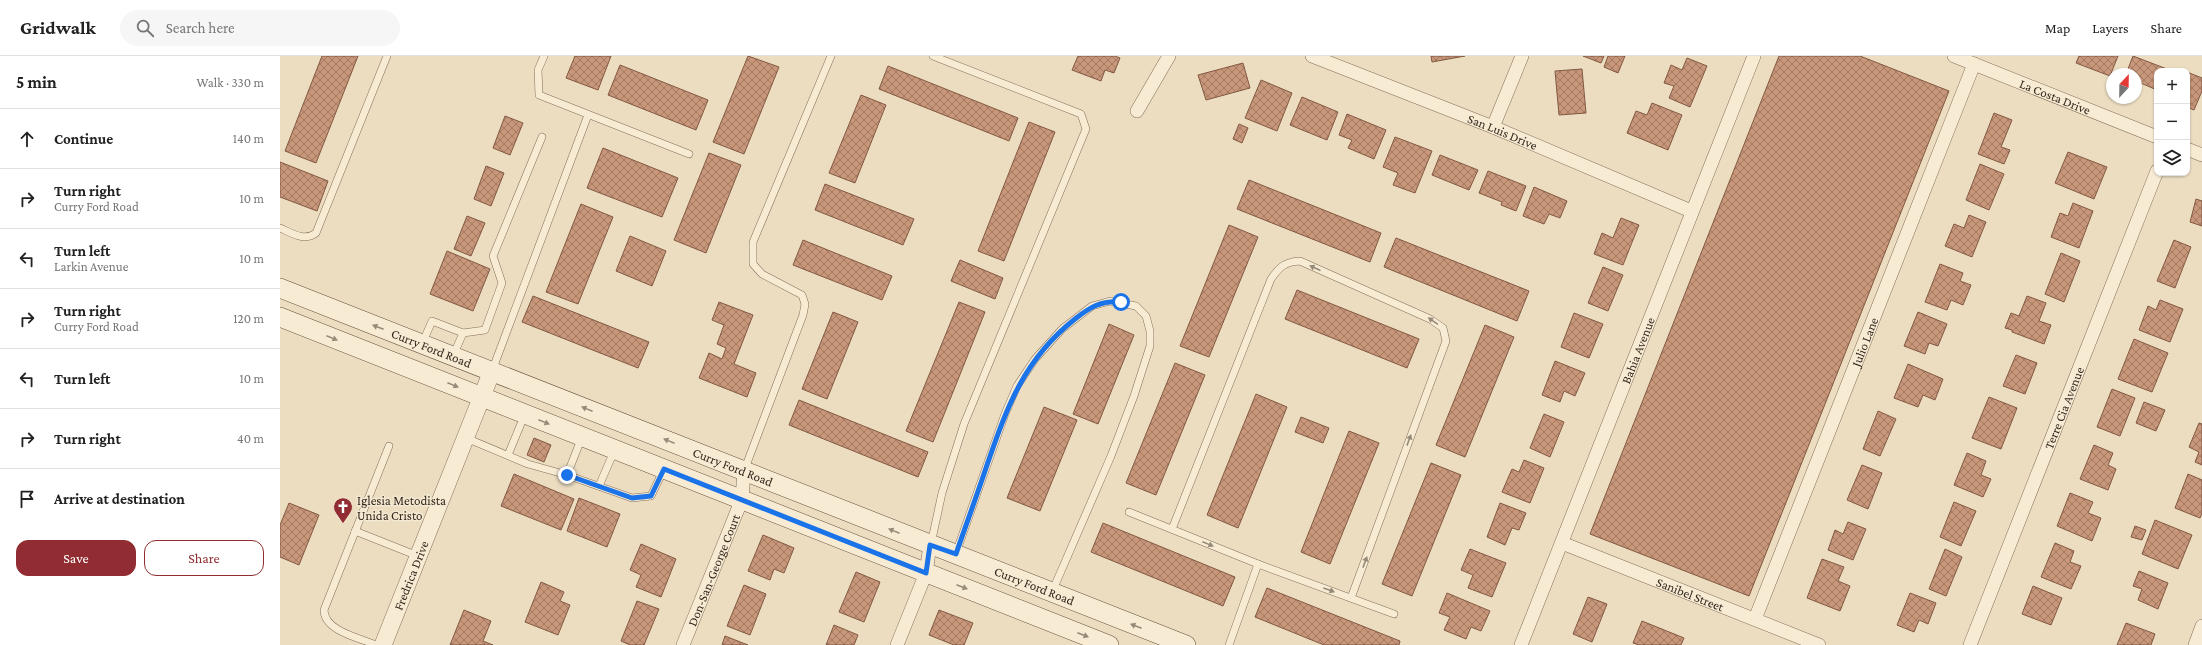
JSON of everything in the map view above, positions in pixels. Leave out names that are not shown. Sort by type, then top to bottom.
[{"type":"main road","name":"Curry Ford Road","points":[[280,288],[1052,592],[1156,640],[1186,645]]},
{"type":"main road","name":"Curry Ford Road","points":[[280,317],[1109,645]]},
{"type":"street","points":[[1137,111],[1169,56]]},
{"type":"street","name":"San Luis Drive","points":[[1312,56],[1493,127],[1691,211]]},
{"type":"street","points":[[1493,127],[1522,56]]},
{"type":"street","name":"Bahia Avenue","points":[[1521,645],[1691,211],[1754,56]]},
{"type":"street","name":"La Costa Drive","points":[[1954,56],[2154,136]]},
{"type":"street","name":"Julio Lane","points":[[1755,619],[1974,64]]},
{"type":"street","points":[[2190,150],[2202,155]]},
{"type":"street","name":"Terre Cia Avenue","points":[[1970,645],[2155,176]]},
{"type":"street","name":"Fredrica Drive","points":[[383,645],[492,371]]},
{"type":"street","name":"Don-San-George Court","points":[[683,645],[742,499],[744,471]]},
{"type":"street","name":"Sanibel Street","points":[[1562,543],[1819,645]]},
{"type":"street","points":[[897,645],[926,573],[930,545]]},
{"type":"street","points":[[2194,645],[2202,626]]},
{"type":"lane","points":[[280,228],[304,238],[310,237],[316,233],[387,56]]},
{"type":"lane","points":[[544,56],[538,70],[539,95],[689,154]]},
{"type":"lane","points":[[744,471],[803,315],[805,304],[802,295],[762,274],[757,269],[753,264],[753,242],[831,56]]},
{"type":"lane","points":[[930,545],[942,493],[964,424],[1086,129],[1081,114],[933,56]]},
{"type":"lane","points":[[492,371],[588,115]]},
{"type":"lane","points":[[422,344],[432,321],[463,333],[485,330],[502,283],[493,256],[542,137]]},
{"type":"lane","points":[[1172,529],[1271,279],[1280,266],[1288,262],[1300,261],[1430,319],[1443,328],[1446,340],[1351,598]]},
{"type":"lane","points":[[956,554],[1005,414],[1018,386],[1035,359],[1062,329],[1092,306],[1110,301],[1136,306],[1146,316],[1150,331],[1150,346],[1134,396],[1111,456],[1052,592]]},
{"type":"lane","points":[[453,356],[463,333]]},
{"type":"lane","points":[[508,455],[525,414]]},
{"type":"lane","points":[[567,475],[583,437]]},
{"type":"lane","points":[[466,438],[508,455],[632,498],[651,496],[664,469]]},
{"type":"lane","points":[[376,645],[336,628],[324,616],[324,610],[389,446]]},
{"type":"lane","points":[[599,486],[615,449]]},
{"type":"lane","points":[[1129,512],[1258,564],[1394,614]]},
{"type":"lane","points":[[355,531],[418,556]]},
{"type":"lane","points":[[1228,645],[1258,564]]},
{"type":"building","points":[[322,56],[358,56],[316,163],[285,151]]},
{"type":"building","points":[[575,56],[611,56],[598,90],[566,78]]},
{"type":"building","points":[[748,56],[779,67],[744,154],[713,142]]},
{"type":"building","points":[[1078,56],[1115,56],[1120,58],[1114,73],[1105,70],[1101,81],[1072,70]]},
{"type":"building","points":[[1431,56],[1465,56],[1432,62]]},
{"type":"building","points":[[1583,56],[1604,56],[1601,63]]},
{"type":"building","points":[[1608,56],[1625,56],[1618,73],[1604,67]]},
{"type":"building","points":[[1779,56],[1860,56],[1949,91],[1749,596],[1590,534]]},
{"type":"building","points":[[2079,56],[2118,56],[2113,68],[2106,68],[2106,74],[2076,63]]},
{"type":"building","points":[[2133,56],[2164,68],[2154,68],[2154,89],[2142,84],[2142,68],[2128,68]]},
{"type":"building","points":[[1687,58],[1707,66],[1690,107],[1669,98],[1674,86],[1664,83],[1671,65],[1682,70]]},
{"type":"building","points":[[1243,63],[1250,88],[1206,100],[1198,75]]},
{"type":"building","points":[[620,65],[708,100],[696,130],[608,95]]},
{"type":"building","points":[[888,66],[1018,118],[1009,141],[879,89]]},
{"type":"building","points":[[1582,69],[1586,113],[1559,115],[1555,71]]},
{"type":"building","points":[[2190,73],[2202,78],[2202,91],[2194,110],[2190,108]]},
{"type":"building","points":[[1261,80],[1292,93],[1277,131],[1245,118]]},
{"type":"building","points":[[861,95],[886,105],[855,183],[829,173]]},
{"type":"building","points":[[1302,97],[1338,112],[1327,140],[1290,125]]},
{"type":"building","points":[[1652,103],[1682,115],[1668,150],[1627,133],[1636,111],[1647,115]]},
{"type":"building","points":[[1994,113],[2012,120],[2001,147],[2010,150],[2004,164],[1978,154]]},
{"type":"building","points":[[1347,114],[1386,130],[1374,159],[1348,148],[1352,140],[1339,135]]},
{"type":"building","points":[[505,116],[523,123],[510,155],[493,148]]},
{"type":"building","points":[[1029,122],[1055,132],[1004,261],[978,251]]},
{"type":"building","points":[[1239,124],[1248,128],[1242,143],[1233,139]]},
{"type":"building","points":[[1395,137],[1432,151],[1415,193],[1393,185],[1398,173],[1383,167]]},
{"type":"building","points":[[603,148],[678,178],[662,217],[587,188]]},
{"type":"building","points":[[2068,152],[2107,167],[2094,199],[2055,183]]},
{"type":"building","points":[[709,153],[741,165],[706,253],[674,240]]},
{"type":"building","points":[[1440,155],[1478,170],[1469,190],[1432,175]]},
{"type":"building","points":[[280,162],[328,181],[317,211],[280,197]]},
{"type":"building","points":[[1980,164],[2004,174],[1989,210],[1966,200]]},
{"type":"building","points":[[486,166],[504,173],[491,206],[474,199]]},
{"type":"building","points":[[1488,171],[1526,186],[1516,211],[1501,205],[1502,202],[1479,193]]},
{"type":"building","points":[[1249,180],[1381,233],[1370,262],[1237,209]]},
{"type":"building","points":[[825,184],[914,219],[903,245],[815,210]]},
{"type":"building","points":[[1534,187],[1567,201],[1560,218],[1549,214],[1544,224],[1523,216]]},
{"type":"building","points":[[2196,199],[2202,201],[2202,226],[2190,222]]},
{"type":"building","points":[[2073,203],[2093,211],[2079,248],[2051,237],[2060,213],[2068,216]]},
{"type":"building","points":[[581,204],[613,217],[578,304],[546,292]]},
{"type":"building","points":[[1969,215],[1986,222],[1972,257],[1945,246],[1954,224],[1964,228]]},
{"type":"building","points":[[467,216],[485,223],[471,256],[454,249]]},
{"type":"building","points":[[1621,218],[1639,225],[1623,265],[1594,254],[1602,233],[1613,238]]},
{"type":"building","points":[[1229,225],[1258,237],[1209,357],[1180,346]]},
{"type":"building","points":[[630,236],[666,251],[652,286],[616,271]]},
{"type":"building","points":[[1396,238],[1529,291],[1517,321],[1384,267]]},
{"type":"building","points":[[803,240],[892,276],[882,300],[793,265]]},
{"type":"building","points":[[2174,240],[2191,247],[2175,288],[2157,281]]},
{"type":"building","points":[[447,251],[490,269],[473,311],[430,294]]},
{"type":"building","points":[[2061,253],[2080,261],[2064,302],[2045,294]]},
{"type":"building","points":[[960,260],[1003,278],[995,299],[951,281]]},
{"type":"building","points":[[1940,264],[1963,273],[1960,281],[1971,285],[1963,305],[1951,300],[1947,310],[1925,302]]},
{"type":"building","points":[[1603,267],[1623,275],[1608,311],[1588,303]]},
{"type":"building","points":[[1297,290],[1419,339],[1407,368],[1285,319]]},
{"type":"building","points":[[533,296],[649,342],[638,368],[522,322]]},
{"type":"building","points":[[2027,296],[2046,303],[2039,321],[2051,325],[2044,344],[2005,328],[2011,313],[2019,316]]},
{"type":"building","points":[[2160,300],[2183,309],[2170,342],[2139,330],[2148,306],[2156,310]]},
{"type":"building","points":[[719,302],[753,315],[734,364],[756,373],[747,397],[699,378],[709,353],[722,359],[726,348],[717,344],[724,325],[712,320]]},
{"type":"building","points":[[959,302],[985,312],[933,442],[906,431]]},
{"type":"building","points":[[833,312],[858,322],[827,399],[802,389]]},
{"type":"building","points":[[1918,312],[1947,324],[1938,346],[1929,343],[1925,354],[1904,346]]},
{"type":"building","points":[[1574,313],[1603,324],[1589,358],[1561,347]]},
{"type":"building","points":[[1109,324],[1134,335],[1098,424],[1073,414]]},
{"type":"building","points":[[1485,325],[1514,337],[1465,457],[1436,445]]},
{"type":"building","points":[[2134,339],[2168,353],[2152,392],[2118,379]]},
{"type":"building","points":[[2016,355],[2037,363],[2025,394],[2003,386]]},
{"type":"building","points":[[1555,361],[1585,373],[1575,396],[1564,391],[1560,402],[1542,395]]},
{"type":"building","points":[[1175,363],[1205,375],[1156,495],[1126,483]]},
{"type":"building","points":[[1908,364],[1943,379],[1935,400],[1923,395],[1918,407],[1894,398]]},
{"type":"building","points":[[2112,389],[2135,398],[2120,436],[2097,427]]},
{"type":"building","points":[[1256,394],[1287,407],[1238,528],[1207,515]]},
{"type":"building","points":[[1989,397],[2017,408],[2001,449],[1972,438]]},
{"type":"building","points":[[799,400],[928,452],[918,477],[789,425]]},
{"type":"building","points":[[2144,402],[2165,410],[2156,431],[2136,423]]},
{"type":"building","points":[[1044,407],[1077,420],[1040,511],[1007,498]]},
{"type":"building","points":[[1878,411],[1896,419],[1880,456],[1863,449]]},
{"type":"building","points":[[1544,414],[1564,422],[1550,457],[1530,448]]},
{"type":"building","points":[[1301,417],[1329,428],[1323,443],[1295,432]]},
{"type":"building","points":[[2199,423],[2202,424],[2202,465],[2195,462],[2199,452],[2189,447]]},
{"type":"building","points":[[1349,431],[1379,443],[1330,564],[1301,552]]},
{"type":"building","points":[[534,438],[551,445],[544,462],[527,455]]},
{"type":"building","points":[[2094,445],[2113,453],[2108,465],[2116,469],[2108,490],[2080,479]]},
{"type":"building","points":[[1967,453],[1986,461],[1981,475],[1991,479],[1983,497],[1954,485]]},
{"type":"building","points":[[1524,460],[1544,468],[1530,503],[1502,492],[1512,469],[1519,472]]},
{"type":"building","points":[[1431,463],[1461,475],[1412,596],[1382,584]]},
{"type":"building","points":[[1862,465],[1882,473],[1868,509],[1847,500]]},
{"type":"building","points":[[514,474],[574,499],[561,530],[501,506]]},
{"type":"building","points":[[2188,474],[2202,480],[2202,513],[2200,518],[2175,508]]},
{"type":"building","points":[[2070,493],[2093,502],[2088,513],[2101,518],[2092,541],[2057,526]]},
{"type":"building","points":[[579,498],[620,514],[607,547],[567,531]]},
{"type":"building","points":[[1954,502],[1976,511],[1961,546],[1940,537]]},
{"type":"building","points":[[289,503],[319,515],[299,565],[280,557],[280,525]]},
{"type":"building","points":[[1500,503],[1526,513],[1519,530],[1512,528],[1505,545],[1487,537]]},
{"type":"building","points":[[2155,520],[2192,535],[2178,569],[2142,554]]},
{"type":"building","points":[[1848,522],[1866,529],[1853,560],[1828,550],[1835,530],[1843,534]]},
{"type":"building","points":[[1103,523],[1235,577],[1223,606],[1091,552]]},
{"type":"building","points":[[2135,526],[2146,530],[2142,540],[2131,537]]},
{"type":"building","points":[[763,535],[794,548],[784,573],[774,569],[770,580],[748,571]]},
{"type":"building","points":[[2055,543],[2074,551],[2070,562],[2081,566],[2071,589],[2041,577]]},
{"type":"building","points":[[641,544],[676,559],[661,597],[636,587],[641,575],[630,570]]},
{"type":"building","points":[[1470,549],[1506,563],[1492,597],[1468,588],[1473,575],[1461,570]]},
{"type":"building","points":[[1945,549],[1962,557],[1946,596],[1929,589]]},
{"type":"building","points":[[1822,559],[1844,567],[1838,581],[1850,586],[1840,611],[1807,598]]},
{"type":"building","points":[[2139,571],[2168,583],[2158,609],[2138,600],[2142,589],[2133,586]]},
{"type":"building","points":[[856,572],[880,582],[864,622],[839,612]]},
{"type":"building","points":[[541,582],[564,592],[560,601],[570,605],[558,635],[525,622]]},
{"type":"building","points":[[744,585],[766,594],[750,635],[727,626]]},
{"type":"building","points":[[2033,586],[2062,598],[2051,625],[2022,614]]},
{"type":"building","points":[[1267,588],[1400,641],[1399,645],[1324,645],[1255,617]]},
{"type":"building","points":[[1447,593],[1490,611],[1481,631],[1471,627],[1466,639],[1444,630],[1450,617],[1439,613]]},
{"type":"building","points":[[1910,593],[1936,603],[1928,624],[1919,620],[1914,632],[1897,625]]},
{"type":"building","points":[[1588,597],[1607,604],[1592,642],[1573,634]]},
{"type":"building","points":[[637,601],[659,609],[644,645],[630,645],[621,641]]},
{"type":"building","points":[[464,610],[491,621],[483,641],[493,645],[450,645]]},
{"type":"building","points":[[939,610],[973,623],[964,645],[954,645],[929,635]]},
{"type":"building","points":[[1642,621],[1684,638],[1681,645],[1639,645],[1633,643]]},
{"type":"building","points":[[2126,623],[2155,634],[2151,645],[2117,645]]},
{"type":"building","points":[[834,625],[858,635],[854,645],[826,645]]},
{"type":"building","points":[[725,636],[748,645],[722,645]]},
{"type":"place","name":"Iglesia Metodista Unida Cristo","points":[[343,524]]},
{"type":"route","points":[[567,475],[632,498],[651,496],[664,469],[926,573],[930,545],[956,554],[1005,414],[1018,386],[1035,359],[1062,329],[1092,306],[1110,301],[1121,302]]}]
